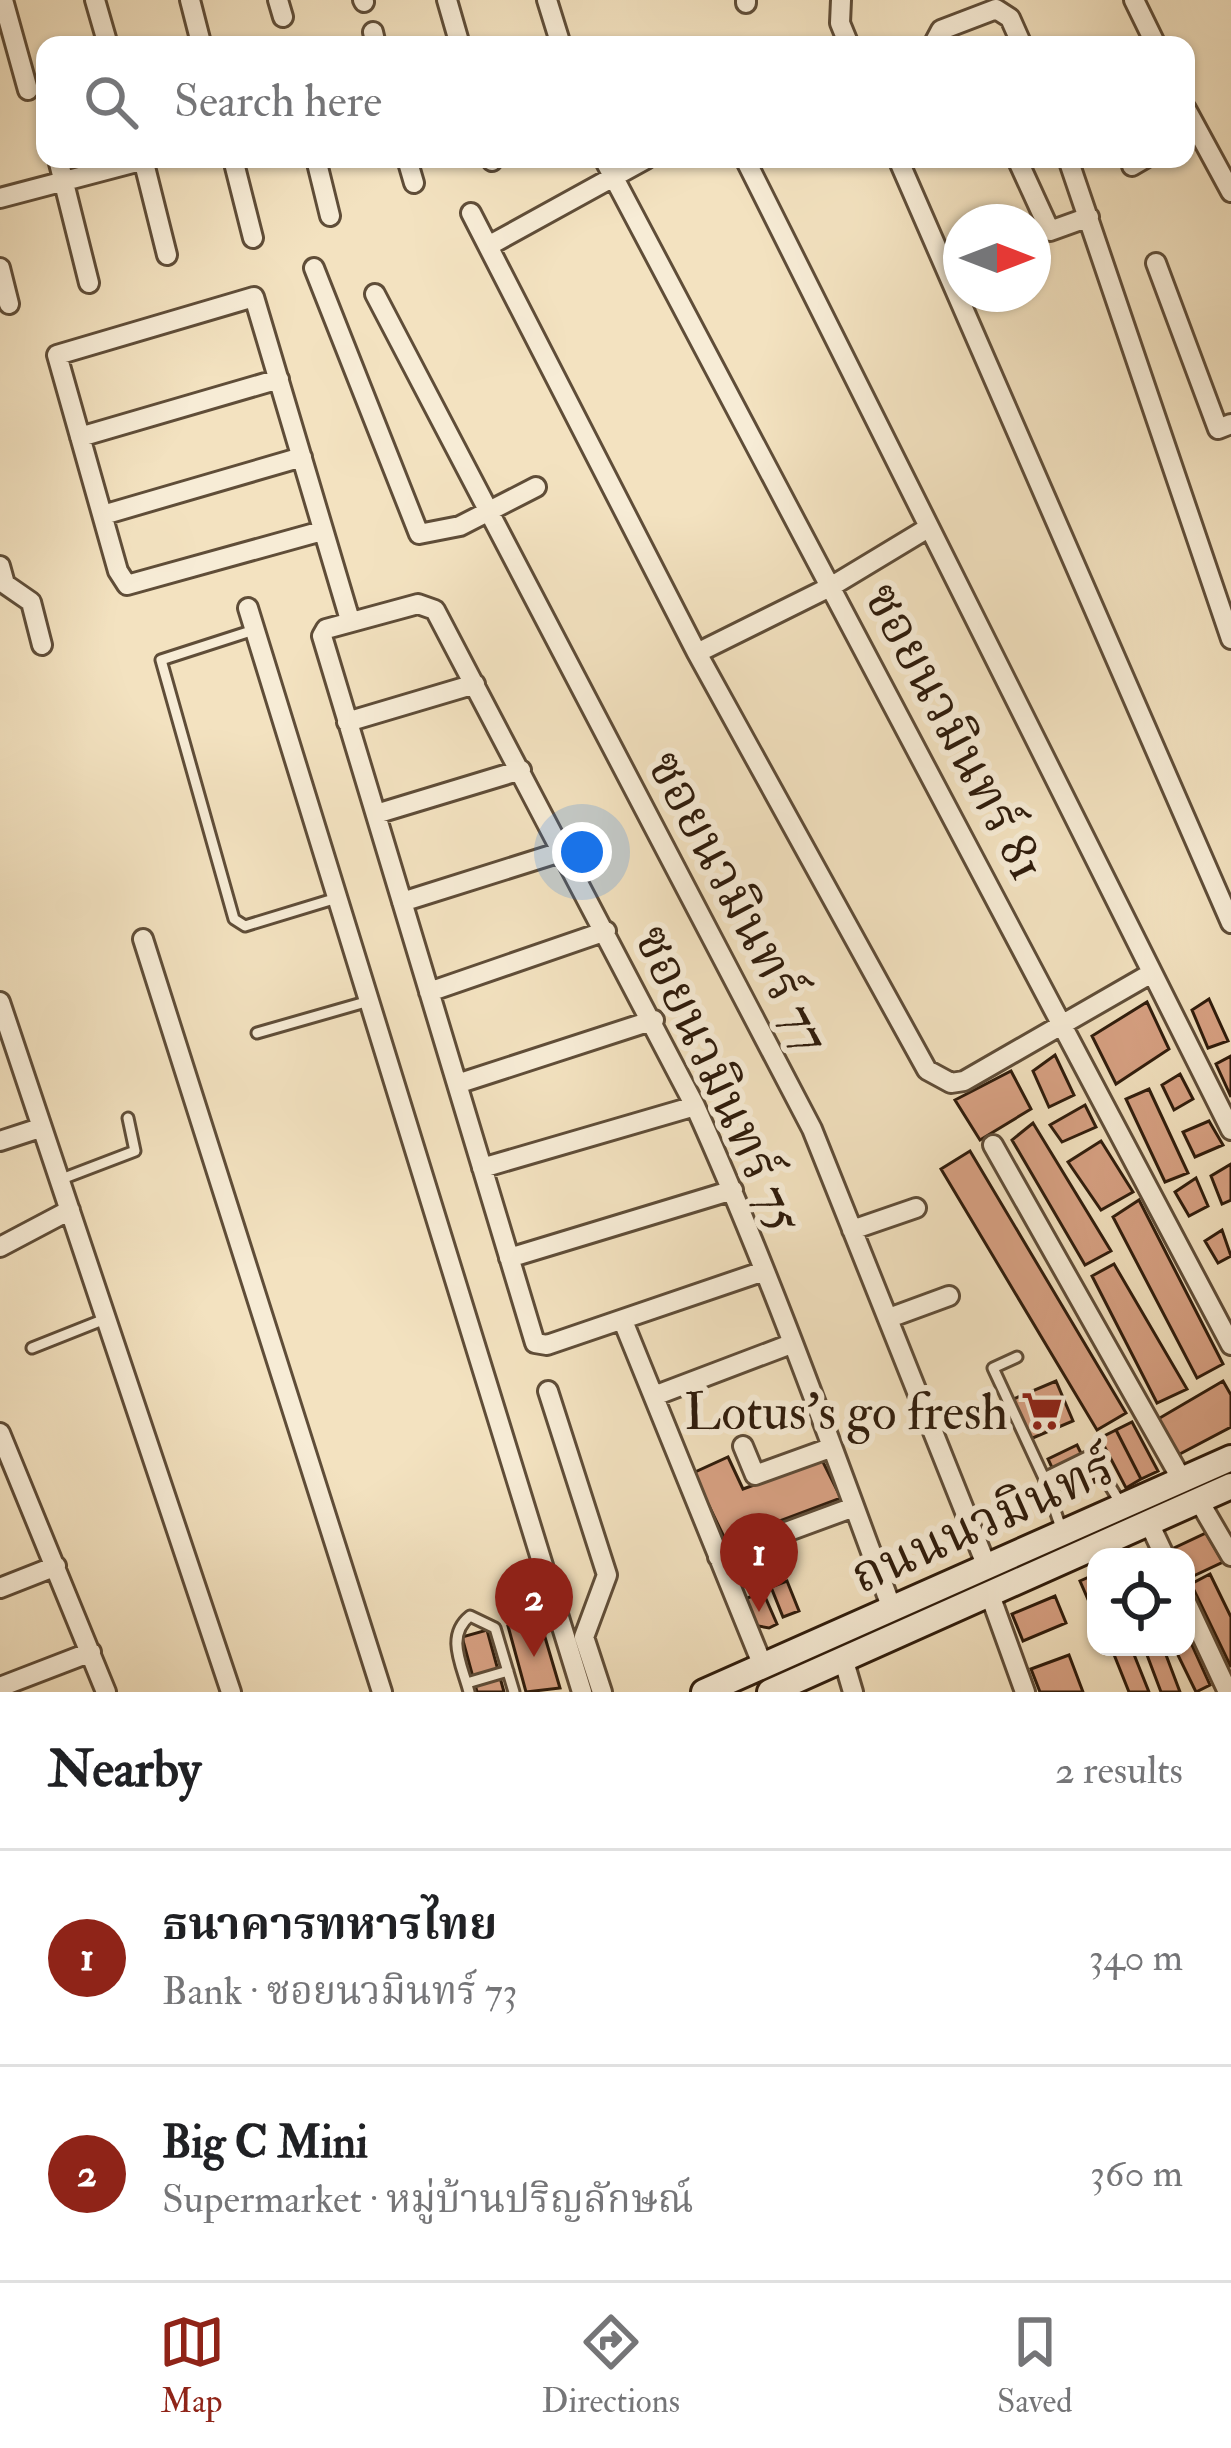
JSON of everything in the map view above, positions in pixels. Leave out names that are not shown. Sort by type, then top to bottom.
[{"type":"main road","name":"ถนนนวมินทร์","points":[[775,1691],[990,1595],[1182,1480],[1231,1458]]},
{"type":"main road","name":"ถนนนวมินทร์","points":[[704,1692],[1063,1533],[1137,1509],[1199,1501],[1231,1486]]},
{"type":"street","points":[[3,0],[28,90]]},
{"type":"street","points":[[95,0],[105,36]]},
{"type":"street","points":[[190,0],[199,36]]},
{"type":"street","points":[[447,0],[457,36]]},
{"type":"street","points":[[547,0],[558,36]]},
{"type":"street","points":[[841,0],[845,36]]},
{"type":"street","points":[[1134,0],[1152,36]]},
{"type":"street","points":[[938,36],[941,30],[996,9],[1010,18],[1018,36]]},
{"type":"street","points":[[1195,140],[1231,192]]},
{"type":"street","points":[[60,168],[89,283]]},
{"type":"street","points":[[0,198],[112,168]]},
{"type":"street","points":[[146,168],[167,255]]},
{"type":"street","points":[[235,168],[253,238]]},
{"type":"street","points":[[318,168],[330,216]]},
{"type":"street","points":[[409,168],[414,184]]},
{"type":"street","points":[[490,245],[606,168]]},
{"type":"street","name":"ซอยนวมินทร์ 81","points":[[608,168],[1231,1345]]},
{"type":"street","points":[[750,168],[1231,1130]]},
{"type":"street","points":[[902,168],[1231,923]]},
{"type":"street","points":[[1021,168],[1050,231],[1089,217]]},
{"type":"street","points":[[1071,168],[1231,639]]},
{"type":"street","points":[[471,213],[697,653],[927,1070],[952,1083],[964,1082],[1150,974]]},
{"type":"street","points":[[1156,263],[1218,429],[1231,424]]},
{"type":"street","points":[[0,268],[9,304]]},
{"type":"street","points":[[314,268],[419,535],[441,533],[536,487]]},
{"type":"street","name":"ซอยนวมินทร์ 77","points":[[375,294],[812,1129],[987,1567]]},
{"type":"street","points":[[322,531],[134,586],[122,580],[57,355],[247,296],[258,300],[350,620],[322,636],[535,1343],[547,1345],[764,1271]]},
{"type":"street","points":[[80,437],[279,379]]},
{"type":"street","points":[[103,515],[302,458]]},
{"type":"street","points":[[697,653],[832,586],[928,528]]},
{"type":"street","points":[[2,579],[31,602],[42,645]]},
{"type":"street","name":"ซอยนวมินทร์ 75","points":[[350,620],[426,605],[435,610],[476,684],[654,1020],[733,1190],[892,1609]]},
{"type":"street","points":[[248,608],[582,1692]]},
{"type":"street","points":[[347,722],[476,684]]},
{"type":"street","points":[[376,814],[521,770]]},
{"type":"street","points":[[402,902],[564,851]]},
{"type":"street","points":[[429,992],[606,931]]},
{"type":"street","points":[[143,939],[382,1692]]},
{"type":"street","points":[[0,1002],[230,1692]]},
{"type":"street","points":[[457,1084],[654,1020]]},
{"type":"street","points":[[482,1168],[695,1106]]},
{"type":"street","points":[[0,1142],[40,1128]]},
{"type":"street","points":[[993,1145],[1182,1480]]},
{"type":"street","points":[[509,1258],[733,1190]]},
{"type":"street","points":[[852,1230],[916,1208]]},
{"type":"street","points":[[0,1247],[70,1210]]},
{"type":"street","points":[[889,1318],[949,1296]]},
{"type":"street","points":[[623,1321],[763,1666]]},
{"type":"street","points":[[654,1396],[791,1344]]},
{"type":"street","points":[[548,1391],[608,1575],[584,1637],[602,1692]]},
{"type":"street","points":[[0,1433],[9,1478],[56,1566],[106,1692]]},
{"type":"street","points":[[743,1446],[754,1475],[830,1448]]},
{"type":"street","points":[[1199,1501],[1231,1556]]},
{"type":"street","points":[[718,1557],[854,1507]]},
{"type":"street","points":[[1137,1509],[1160,1548]]},
{"type":"street","points":[[0,1588],[56,1566]]},
{"type":"street","points":[[990,1595],[1025,1692]]},
{"type":"street","points":[[1195,1621],[1228,1692]]},
{"type":"street","points":[[0,1687],[91,1652]]},
{"type":"street","points":[[843,1658],[853,1692]]},
{"type":"lane","points":[[254,630],[160,660],[234,919],[245,926],[337,898]]},
{"type":"lane","points":[[257,1033],[369,1001]]},
{"type":"lane","points":[[59,1180],[135,1151],[128,1118]]},
{"type":"lane","points":[[32,1348],[106,1319]]},
{"type":"lane","points":[[1017,1357],[993,1368],[1044,1478],[1063,1533]]},
{"type":"lane","points":[[1044,1478],[1091,1455],[1137,1509]]},
{"type":"lane","points":[[508,1671],[468,1687],[455,1640],[470,1616],[485,1618],[495,1628],[508,1671],[514,1692]]},
{"type":"building","points":[[1209,999],[1228,1041],[1208,1048],[1192,1010]]},
{"type":"building","points":[[1147,1002],[1169,1049],[1116,1084],[1092,1036]]},
{"type":"building","points":[[1055,1055],[1074,1095],[1049,1107],[1033,1071]]},
{"type":"building","points":[[1231,1056],[1231,1097],[1216,1064]]},
{"type":"building","points":[[1011,1071],[1031,1109],[980,1140],[955,1100]]},
{"type":"building","points":[[1180,1074],[1193,1099],[1174,1110],[1162,1085]]},
{"type":"building","points":[[1149,1089],[1188,1173],[1165,1182],[1126,1099]]},
{"type":"building","points":[[1085,1105],[1096,1127],[1062,1142],[1050,1125]]},
{"type":"building","points":[[1209,1121],[1223,1145],[1195,1157],[1183,1132]]},
{"type":"building","points":[[1033,1123],[1111,1251],[1085,1265],[1012,1140]]},
{"type":"building","points":[[1101,1141],[1133,1192],[1101,1210],[1068,1162]]},
{"type":"building","points":[[970,1151],[1126,1413],[1097,1430],[941,1169]]},
{"type":"building","points":[[1231,1164],[1231,1200],[1222,1204],[1211,1176]]},
{"type":"building","points":[[1196,1178],[1208,1206],[1189,1216],[1175,1192]]},
{"type":"building","points":[[1139,1200],[1223,1364],[1197,1378],[1113,1217]]},
{"type":"building","points":[[1222,1230],[1231,1256],[1218,1263],[1205,1241]]},
{"type":"building","points":[[1114,1264],[1187,1389],[1157,1403],[1092,1276]]},
{"type":"building","name":"Lotus's go fresh","points":[[1056,1381],[1073,1421],[1028,1440],[1011,1400]]},
{"type":"building","points":[[1223,1381],[1231,1395],[1231,1427],[1176,1456],[1158,1419]]},
{"type":"building","points":[[1132,1422],[1158,1471],[1141,1479],[1116,1430]]},
{"type":"building","points":[[1116,1430],[1141,1479],[1126,1488],[1100,1438]]},
{"type":"building","points":[[1077,1445],[1095,1482],[1065,1496],[1048,1459]]},
{"type":"building","points":[[728,1457],[743,1489],[822,1460],[841,1498],[726,1541],[693,1473]]},
{"type":"building","points":[[1206,1533],[1223,1562],[1195,1575],[1195,1548],[1174,1548]]},
{"type":"building","points":[[1210,1574],[1231,1617],[1231,1667],[1195,1592],[1195,1582]]},
{"type":"building","points":[[787,1581],[799,1611],[783,1617],[771,1587]]},
{"type":"building","points":[[763,1592],[777,1624],[769,1628],[753,1625],[742,1600]]},
{"type":"building","points":[[1055,1596],[1066,1623],[1023,1641],[1012,1614]]},
{"type":"building","points":[[539,1617],[560,1688],[526,1692],[508,1626]]},
{"type":"building","points":[[487,1630],[504,1692],[477,1692],[462,1637]]},
{"type":"building","points":[[1195,1652],[1210,1685],[1196,1692],[1178,1656],[1195,1656]]},
{"type":"building","points":[[1069,1655],[1083,1692],[1040,1692],[1031,1669]]},
{"type":"building","points":[[1115,1656],[1135,1656],[1149,1692],[1129,1692]]},
{"type":"building","points":[[1147,1656],[1166,1656],[1180,1692],[1161,1692]]},
{"type":"place","name":"Lotus's go fresh","points":[[1042,1411]]},
{"type":"place","name":"ธนาคารทหารไทย","points":[[759,1612]]},
{"type":"place","name":"Big C Mini","points":[[534,1657]]}]
